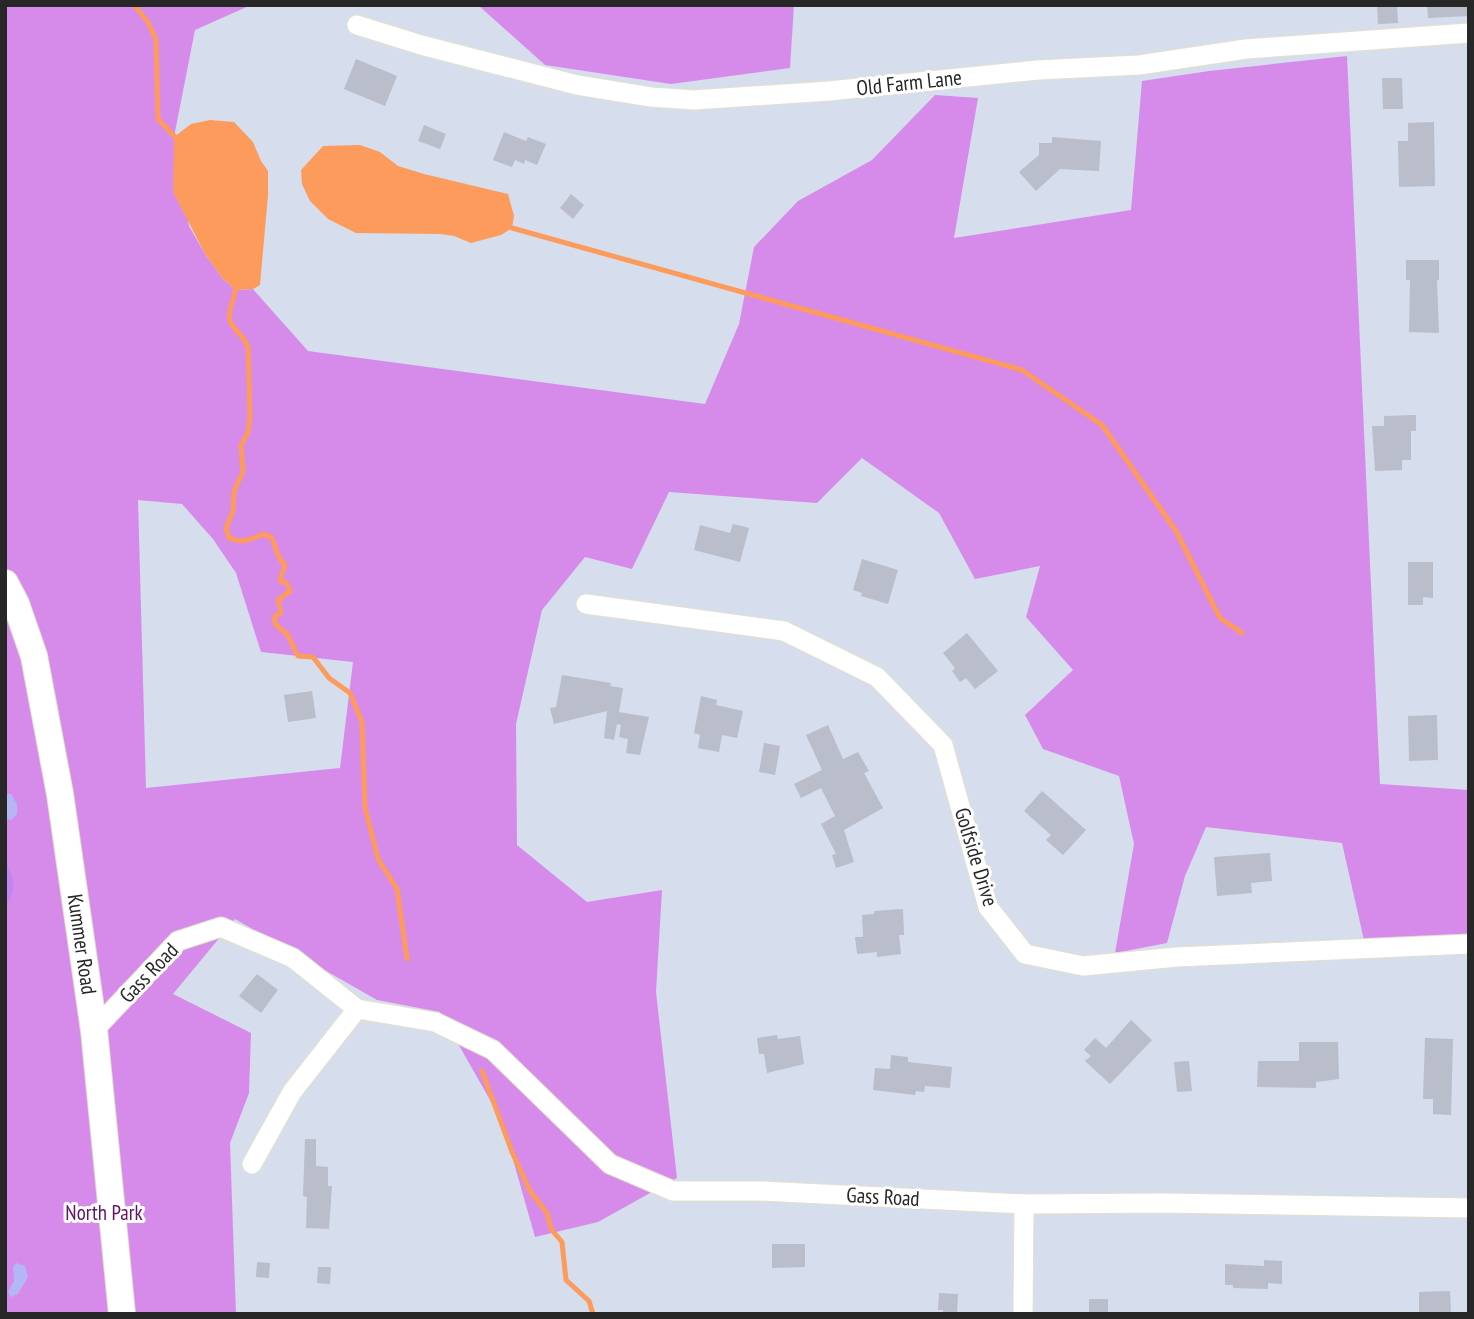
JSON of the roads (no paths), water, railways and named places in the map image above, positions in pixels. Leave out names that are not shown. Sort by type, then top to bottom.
[{"type":"street","name":"Old Farm Lane","points":[[357,25],[421,45],[578,85],[651,97],[694,100],[829,91],[1038,70],[1139,65],[1246,49],[1469,33]]},
{"type":"street","name":"Kummer Road","points":[[5,583],[16,604],[34,656],[60,794],[94,1030],[122,1314]]},
{"type":"street","name":"Golfside Drive","points":[[586,604],[783,631],[877,677],[943,745],[988,907],[1025,954],[1083,966],[1177,957],[1469,944]]},
{"type":"street","name":"Gass Road","points":[[94,1030],[178,941],[221,928],[293,958],[357,1009],[435,1022],[493,1050],[610,1164],[673,1191],[760,1191],[1024,1204],[1164,1203],[1469,1208]]},
{"type":"street","points":[[252,1164],[292,1092],[357,1009]]},
{"type":"street","points":[[1023,1314],[1024,1204]]},
{"type":"waterway","points":[[134,5],[148,22],[156,40],[158,119],[179,141]]},
{"type":"waterway","points":[[512,228],[1022,370],[1102,425],[1176,531],[1220,618],[1242,633]]},
{"type":"waterway","points":[[235,283],[230,318],[248,347],[250,418],[248,432],[241,446],[243,472],[234,491],[233,511],[226,528],[229,538],[238,541],[264,534],[272,538],[279,558],[285,565],[280,580],[287,584],[290,591],[278,600],[281,612],[274,618],[276,625],[287,634],[298,656],[313,657],[329,678],[350,693],[362,722],[365,808],[378,859],[397,889],[407,959]]},
{"type":"waterway","points":[[482,1071],[512,1152],[530,1191],[547,1213],[551,1229],[562,1242],[566,1280],[589,1301],[593,1314]]},
{"type":"park label","name":"North Park","points":[[104,1213]]}]
